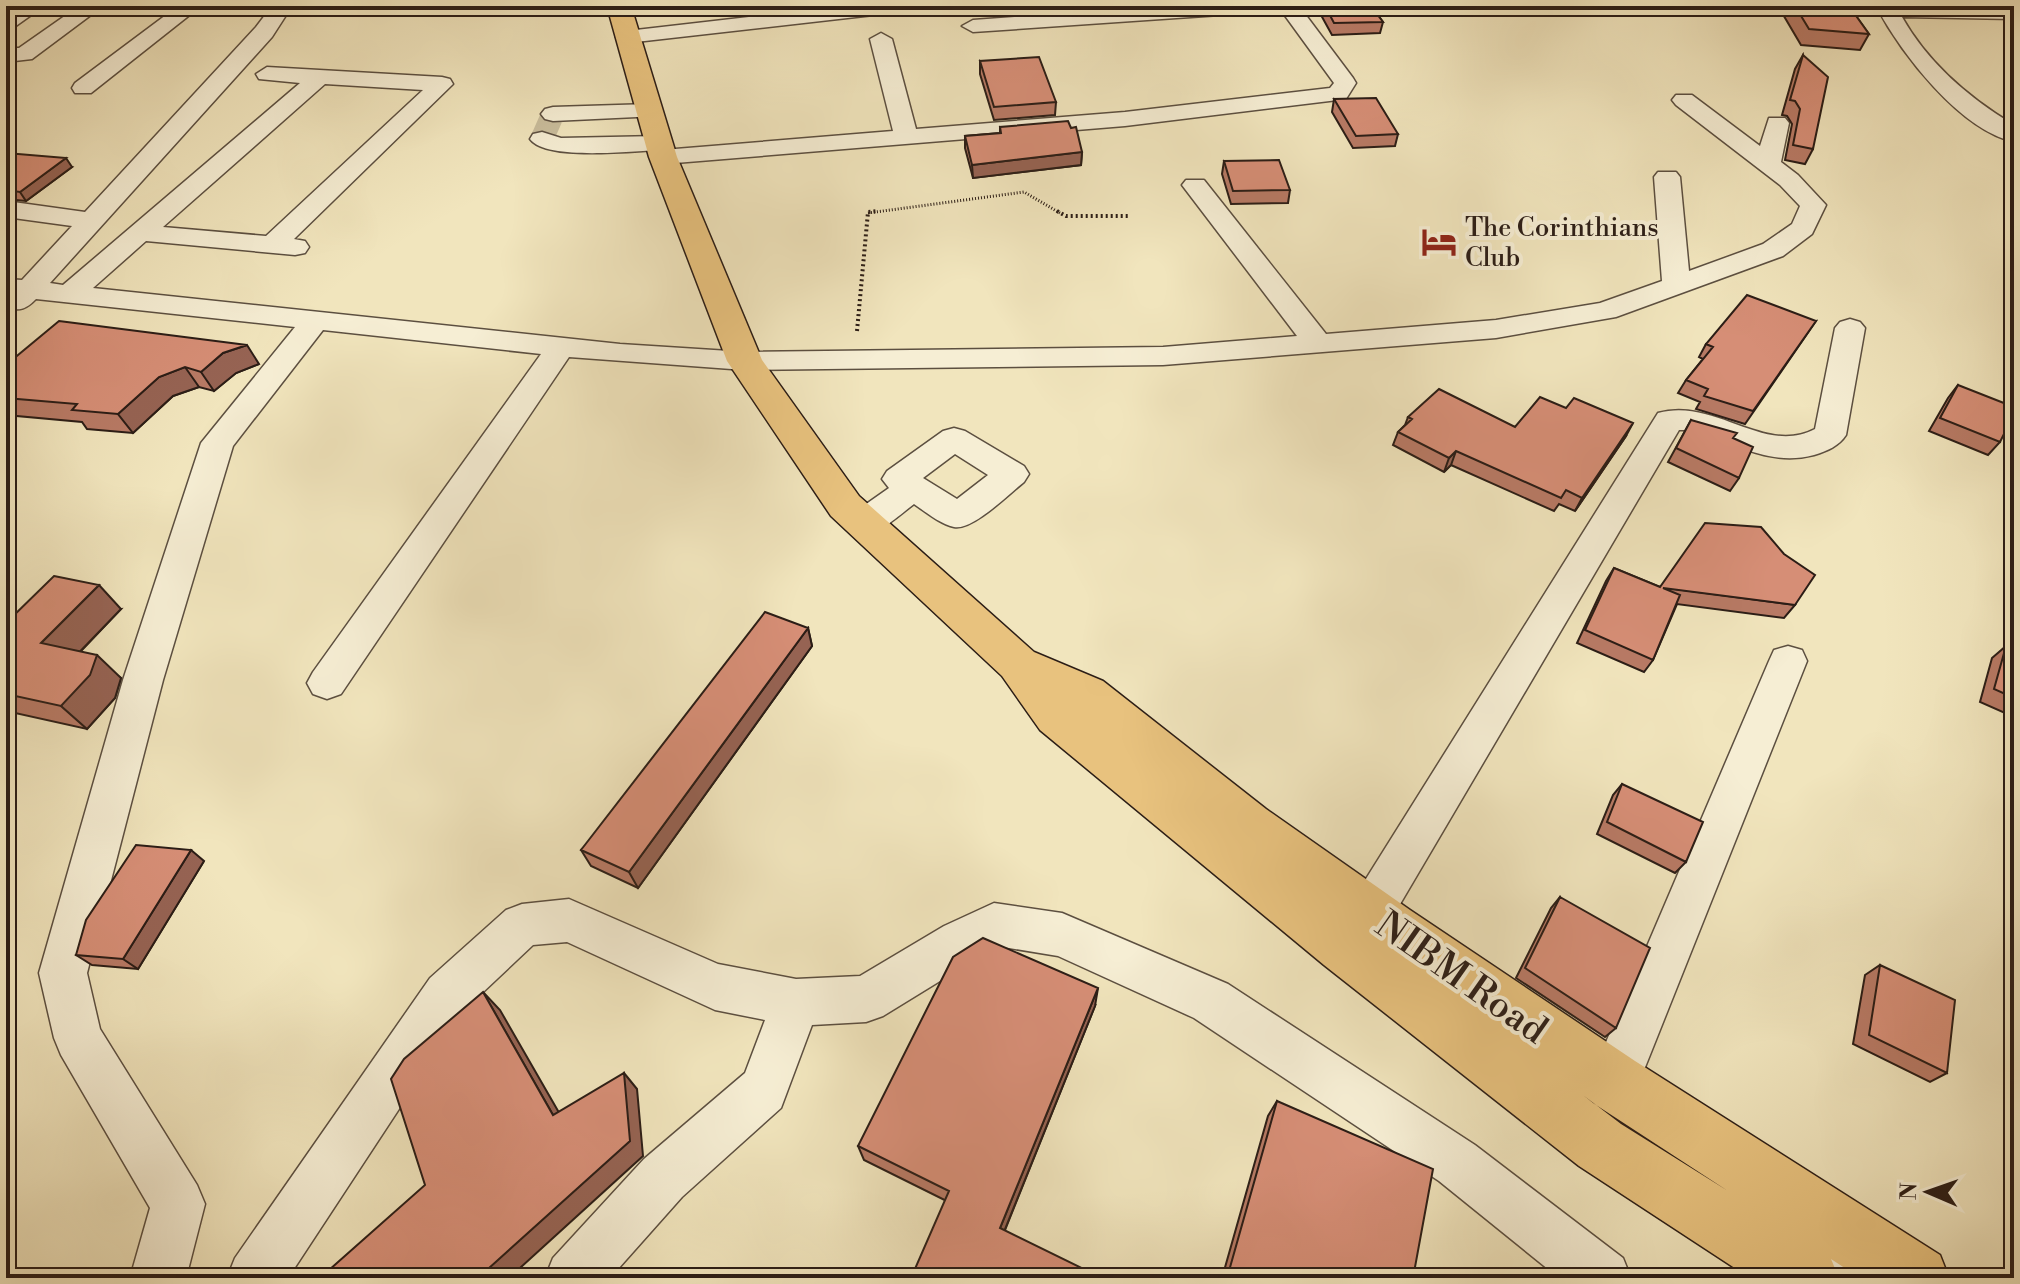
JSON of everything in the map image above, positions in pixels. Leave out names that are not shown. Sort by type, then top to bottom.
[{"type":"main road","points":[[623,22],[657,137],[745,361],[845,506],[1018,664],[1056,717],[1355,956],[1600,1145],[1807,1278]]},
{"type":"main road","name":"NIBM Road","points":[[1018,664],[1087,694],[1248,824],[1370,913],[1614,1082],[1847,1258],[1917,1278]]},
{"type":"street","points":[[6,24],[34,6]]},
{"type":"street","points":[[6,55],[23,55],[93,6]]},
{"type":"street","points":[[83,88],[191,6]]},
{"type":"street","points":[[6,314],[18,288],[90,221],[264,32],[282,6]]},
{"type":"street","points":[[623,22],[900,6]]},
{"type":"street","points":[[973,26],[1109,11],[1264,6]]},
{"type":"street","points":[[542,139],[558,145],[657,137],[907,139],[1125,119],[1338,94],[1345,83],[1288,6]]},
{"type":"street","points":[[2014,13],[1887,8],[1902,37],[1939,79],[1980,116],[2014,135]]},
{"type":"street","points":[[881,39],[907,139]]},
{"type":"street","points":[[267,74],[442,84],[272,245]]},
{"type":"street","points":[[69,294],[321,76]]},
{"type":"street","points":[[18,288],[314,322],[415,328],[745,361],[1160,343],[1319,345],[1496,329],[1606,311],[1773,250],[1803,228],[1813,205],[1789,180],[1684,100]]},
{"type":"street","points":[[553,114],[657,137]]},
{"type":"street","points":[[1768,163],[1777,123]]},
{"type":"street","points":[[1667,177],[1676,286]]},
{"type":"street","points":[[1195,185],[1319,345]]},
{"type":"street","points":[[6,209],[90,221]]},
{"type":"street","points":[[143,233],[306,249]]},
{"type":"street","points":[[158,1278],[178,1204],[78,1038],[63,973],[143,680],[217,443],[314,322]]},
{"type":"street","points":[[1370,913],[1669,420],[1691,419],[1759,445],[1790,449],[1813,447],[1830,435],[1850,328]]},
{"type":"street","points":[[327,683],[562,345]]},
{"type":"street","points":[[864,523],[913,488]]},
{"type":"street","points":[[1614,1082],[1788,661]]},
{"type":"street","points":[[255,1278],[447,994],[522,925],[569,920],[715,987],[796,1002],[866,999],[960,941],[994,924],[1062,935],[1211,1001],[1457,1163],[1603,1278]]},
{"type":"street","points":[[573,1278],[663,1178],[763,1090],[796,1002]]},
{"type":"path","points":[[857,332],[868,212],[1024,192],[1066,216],[1130,216]]},
{"type":"building","points":[[1325,6],[1371,6],[1383,22],[1334,23]]},
{"type":"building","points":[[1795,6],[1849,6],[1869,34],[1809,29]]},
{"type":"building","points":[[1803,55],[1828,77],[1813,149],[1793,145],[1800,109],[1795,101],[1790,100]]},
{"type":"building","points":[[1039,57],[1056,102],[994,107],[980,61]]},
{"type":"building","points":[[1376,98],[1398,134],[1356,136],[1334,99]]},
{"type":"building","points":[[1068,121],[1071,128],[1076,127],[1082,152],[972,165],[965,136],[1001,133],[1000,127]]},
{"type":"building","points":[[6,153],[66,158],[20,192],[6,190]]},
{"type":"building","points":[[1279,160],[1290,190],[1233,191],[1224,161]]},
{"type":"building","points":[[1747,295],[1816,321],[1753,411],[1704,396],[1708,389],[1686,380],[1713,347],[1706,344]]},
{"type":"building","points":[[59,321],[247,345],[223,353],[201,372],[185,367],[159,377],[118,414],[72,410],[77,404],[6,398],[6,365]]},
{"type":"building","points":[[1958,385],[2014,407],[2014,414],[2000,442],[1940,418]]},
{"type":"building","points":[[1439,389],[1515,427],[1540,397],[1566,408],[1574,398],[1633,423],[1582,498],[1566,490],[1561,498],[1456,451],[1449,458],[1398,432],[1412,419],[1408,417]]},
{"type":"building","points":[[1691,420],[1737,433],[1733,438],[1753,447],[1739,478],[1676,448]]},
{"type":"building","points":[[1705,523],[1761,527],[1784,554],[1815,575],[1795,605],[1663,588],[1680,595],[1653,660],[1585,630],[1614,568],[1660,587]]},
{"type":"building","points":[[54,576],[99,585],[41,643],[97,655],[90,675],[61,706],[6,694],[6,623]]},
{"type":"building","points":[[765,612],[808,628],[629,872],[581,850]]},
{"type":"building","points":[[2006,646],[2014,649],[2014,698],[1994,689]]},
{"type":"building","points":[[1622,784],[1703,822],[1686,862],[1607,822]]},
{"type":"building","points":[[136,845],[191,850],[123,959],[76,955],[86,920]]},
{"type":"building","points":[[1560,897],[1650,948],[1616,1028],[1525,968]]},
{"type":"building","points":[[983,938],[1098,988],[1000,1228],[1102,1278],[911,1278],[949,1191],[858,1146],[953,957]]},
{"type":"building","points":[[1880,965],[1955,1000],[1947,1073],[1869,1035]]},
{"type":"building","points":[[483,992],[553,1115],[624,1073],[630,1141],[478,1278],[320,1278],[425,1185],[391,1079],[404,1059]]},
{"type":"building","points":[[1277,1101],[1433,1169],[1413,1278],[1227,1278]]},
{"type":"tunnel","points":[[542,139],[553,114]]},
{"type":"place","name":"The Corinthians Club","points":[[1439,242]]}]
